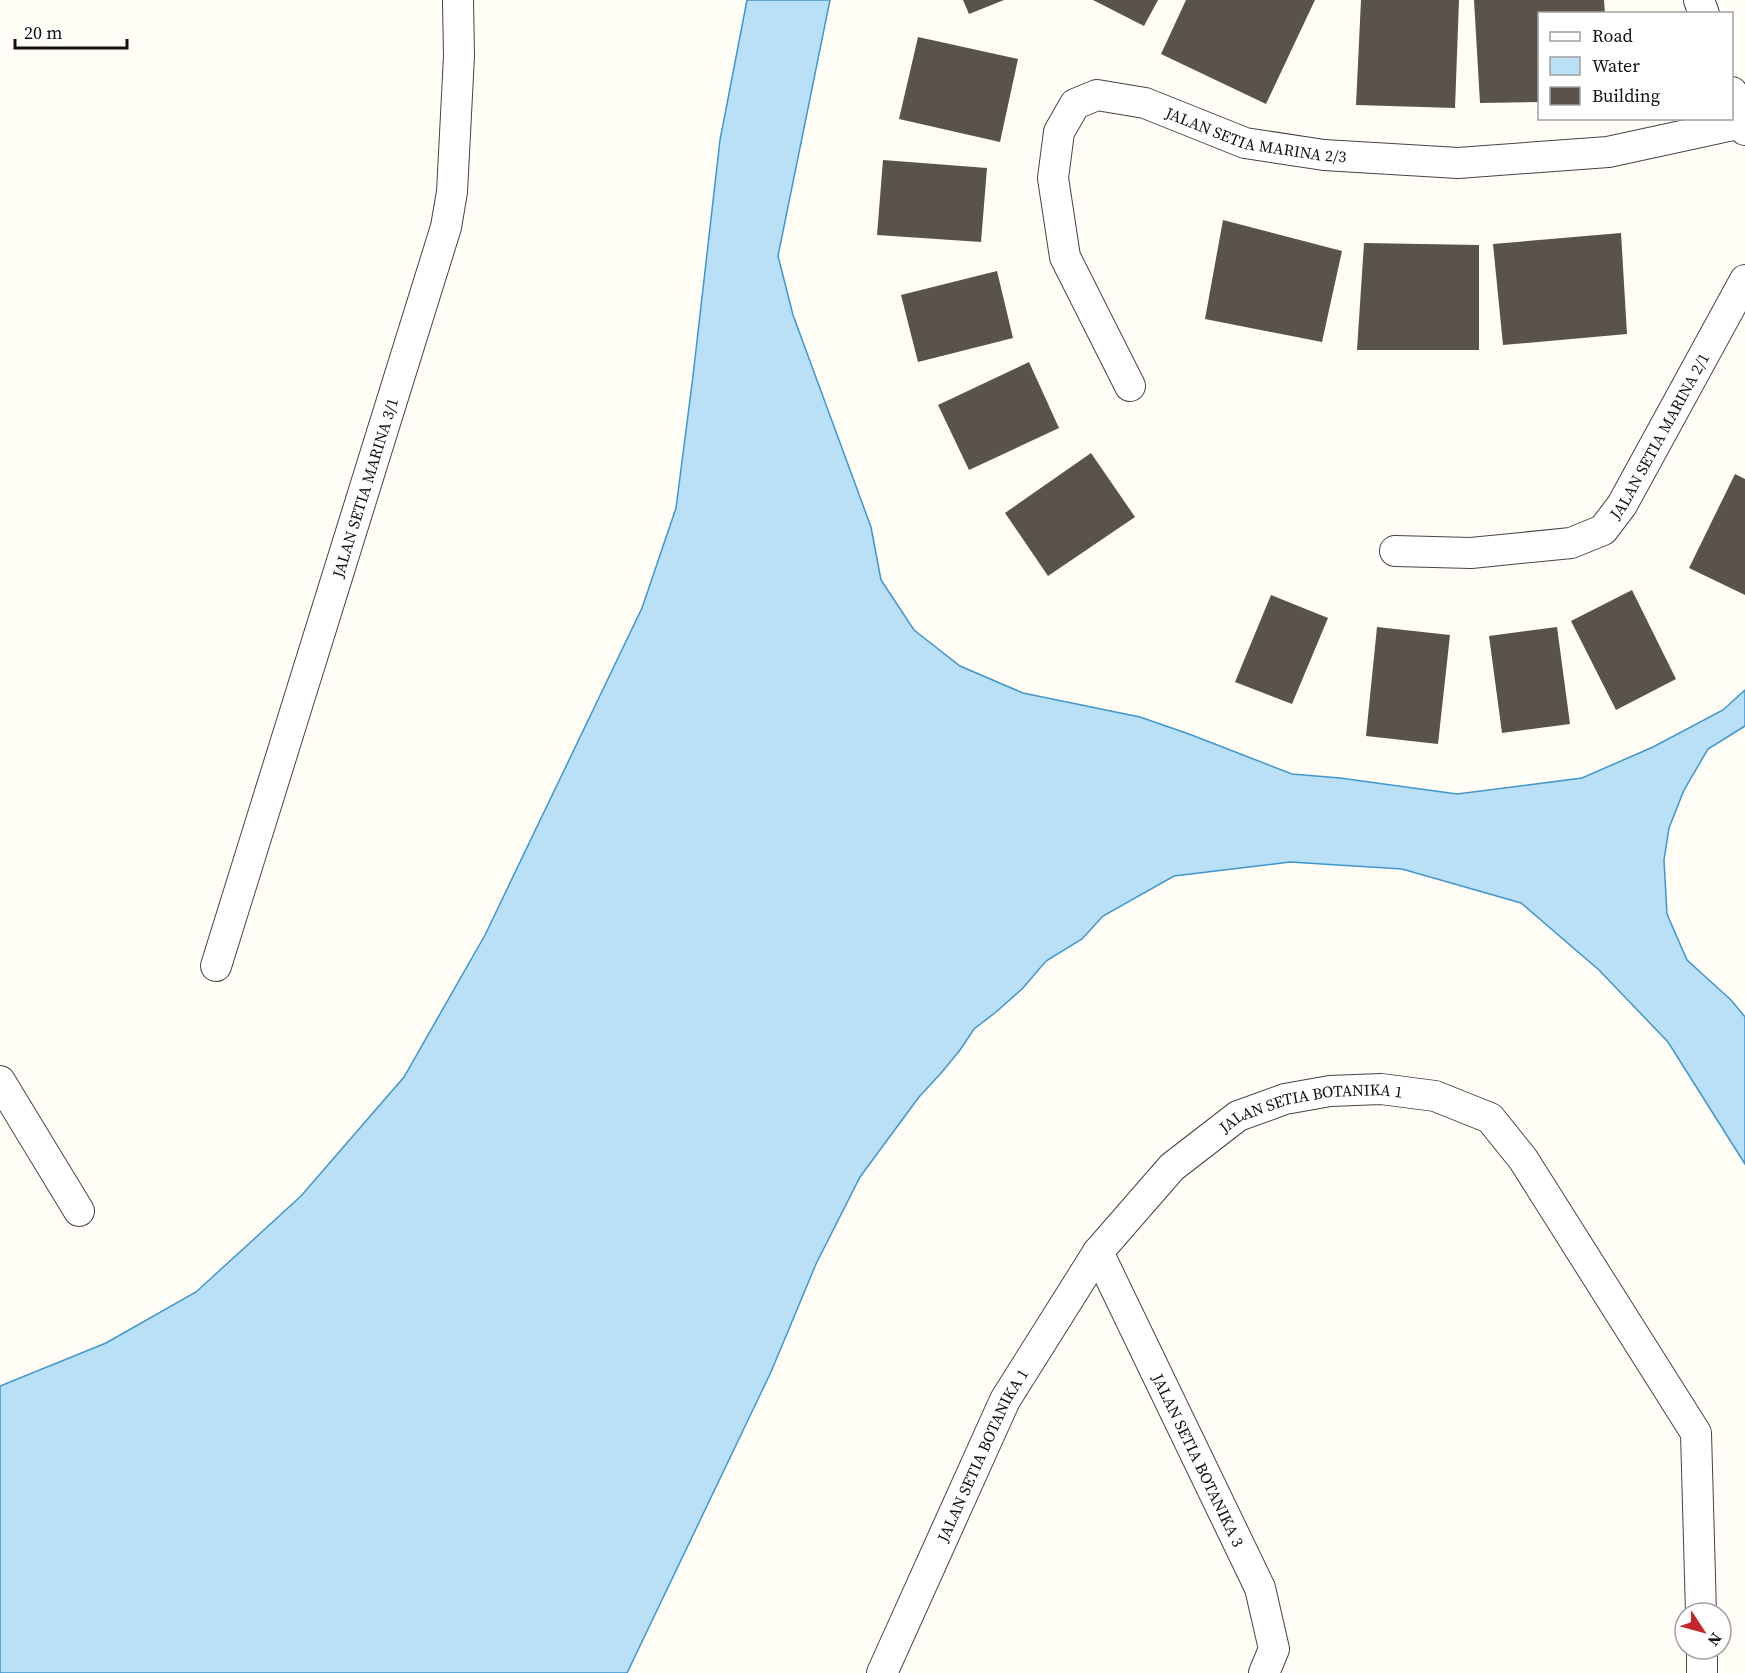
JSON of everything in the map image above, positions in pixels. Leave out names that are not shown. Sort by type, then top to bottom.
[{"type":"street","name":"JALAN SETIA MARINA 3/1","points":[[216,966],[446,227],[452,192],[459,56],[458,0]]},
{"type":"street","name":"JALAN SETIA MARINA 2/3","points":[[1130,386],[1065,257],[1053,178],[1059,132],[1075,104],[1097,95],[1145,103],[1245,143],[1324,155],[1458,163],[1608,152],[1744,126]]},
{"type":"street","points":[[1733,97],[1744,126]]},
{"type":"street","name":"JALAN SETIA MARINA 2/1","points":[[1395,551],[1471,553],[1571,543],[1603,530],[1622,505],[1745,280]]},
{"type":"street","points":[[0,1081],[79,1211]]},
{"type":"street","name":"JALAN SETIA BOTANIKA 1","points":[[882,1673],[1005,1400],[1098,1252],[1172,1167],[1238,1116],[1286,1099],[1330,1091],[1381,1089],[1435,1096],[1490,1118],[1523,1159],[1696,1433],[1701,1601]]},
{"type":"street","name":"JALAN SETIA BOTANIKA 3","points":[[1098,1252],[1260,1588],[1274,1649],[1264,1673]]},
{"type":"water","points":[[747,0],[830,0],[778,256],[793,315],[871,527],[881,580],[914,630],[960,666],[1023,693],[1140,717],[1292,774],[1340,778],[1457,794],[1582,778],[1653,747],[1723,710],[1745,690],[1745,726],[1708,749],[1684,790],[1669,828],[1664,860],[1667,914],[1687,960],[1731,1000],[1745,1017],[1745,1164],[1668,1042],[1599,970],[1521,903],[1402,869],[1290,862],[1174,876],[1103,916],[1082,939],[1046,961],[1023,988],[974,1029],[960,1050],[919,1097],[860,1177],[816,1264],[771,1372],[627,1673],[0,1673],[0,1386],[106,1343],[196,1292],[301,1196],[404,1077],[485,935],[642,608],[676,508],[720,140]]},
{"type":"building","points":[[963,0],[1004,0],[969,14]]},
{"type":"building","points":[[1093,0],[1158,0],[1144,26]]},
{"type":"building","points":[[1186,0],[1315,0],[1266,104],[1161,54]]},
{"type":"building","points":[[1361,0],[1459,0],[1455,108],[1356,105]]},
{"type":"building","points":[[1474,0],[1604,0],[1605,12],[1538,12],[1538,102],[1480,103]]},
{"type":"building","points":[[918,37],[1018,59],[1000,142],[899,119]]},
{"type":"building","points":[[883,160],[987,168],[981,242],[877,235]]},
{"type":"building","points":[[1223,220],[1342,251],[1322,342],[1205,319]]},
{"type":"building","points":[[1621,233],[1627,334],[1503,345],[1493,244]]},
{"type":"building","points":[[1364,243],[1479,245],[1479,350],[1357,350]]},
{"type":"building","points":[[997,271],[1013,338],[918,362],[901,295]]},
{"type":"building","points":[[1029,362],[1059,428],[969,470],[938,405]]},
{"type":"building","points":[[1091,453],[1135,517],[1048,576],[1005,513]]},
{"type":"building","points":[[1735,474],[1745,479],[1745,595],[1689,568]]},
{"type":"building","points":[[1632,590],[1676,679],[1616,710],[1571,621]]},
{"type":"building","points":[[1271,595],[1328,618],[1292,704],[1235,682]]},
{"type":"building","points":[[1377,627],[1450,635],[1438,744],[1366,736]]},
{"type":"building","points":[[1557,627],[1570,724],[1502,733],[1489,636]]}]
